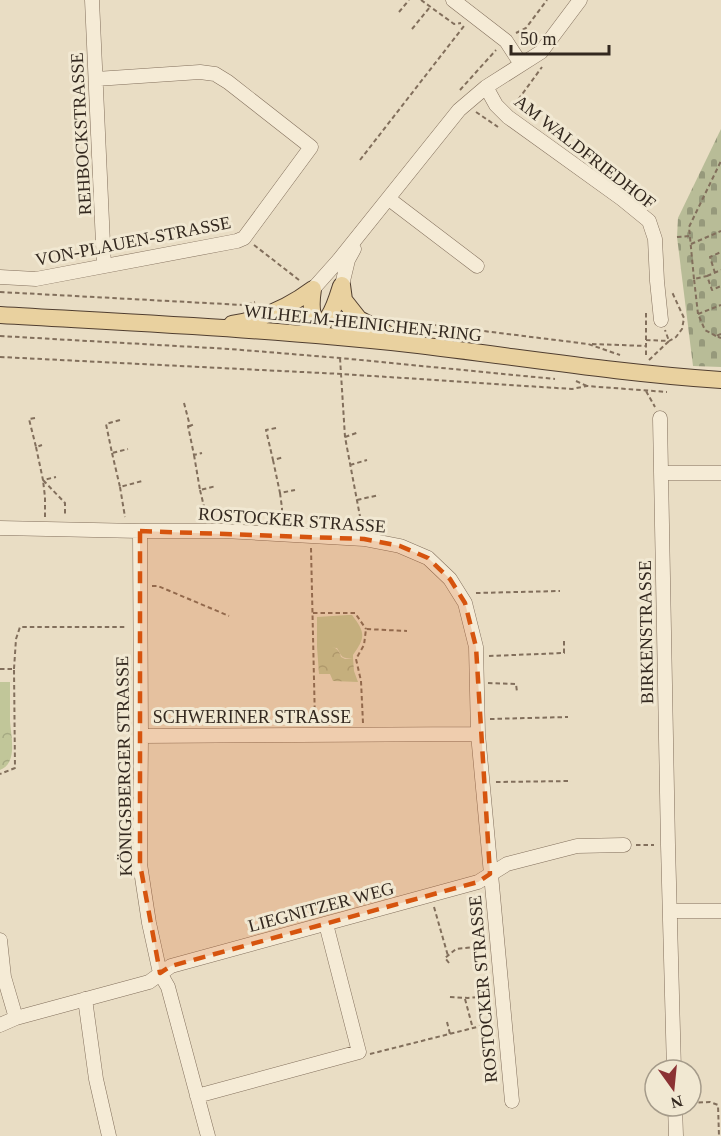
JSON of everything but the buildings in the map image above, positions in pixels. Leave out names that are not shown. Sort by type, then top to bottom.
[{"type":"main road","points":[[210,327],[242,322],[270,314],[297,301],[308,285]]},
{"type":"main road","points":[[308,285],[315,323],[322,332],[334,309],[342,285]]},
{"type":"main road","points":[[342,285],[344,300],[358,319],[408,344]]},
{"type":"main road","name":"WILHELM-HEINICHEN-RING","points":[[0,315],[298,334],[322,332],[561,364],[721,380]]},
{"type":"street","name":"REHBOCKSTRASSE","points":[[92,0],[104,266]]},
{"type":"street","points":[[453,0],[506,41],[521,64]]},
{"type":"street","points":[[308,285],[361,233],[459,110],[486,87],[541,52],[580,0]]},
{"type":"street","name":"VON-PLAUEN-STRASSE","points":[[0,277],[36,279],[237,241],[244,238],[311,147],[228,82],[214,74],[200,72],[96,79]]},
{"type":"street","name":"AM WALDFRIEDHOF","points":[[486,87],[496,105],[508,117],[649,221],[655,239],[661,320]]},
{"type":"street","points":[[389,199],[477,266]]},
{"type":"street","points":[[342,285],[348,260],[361,233]]},
{"type":"street","name":"BIRKENSTRASSE","points":[[660,418],[674,1058]]},
{"type":"street","points":[[661,473],[721,473]]},
{"type":"street","name":"ROSTOCKER STRASSE","points":[[0,528],[209,531],[364,539],[400,546],[428,558],[450,579],[465,603],[476,647],[478,734],[512,1101]]},
{"type":"street","name":"KÖNIGSBERGER STRASSE","points":[[133,531],[140,586],[141,627],[140,864],[149,924],[160,973],[168,987],[208,1136]]},
{"type":"street","name":"SCHWERINER STRASSE","points":[[141,735],[478,734]]},
{"type":"street","name":"ROSTOCKER STRASSE","points":[[490,874],[507,864],[577,846],[624,845]]},
{"type":"street","name":"LIEGNITZER WEG","points":[[0,1025],[16,1018],[149,982],[171,966],[478,882],[490,874]]},
{"type":"street","points":[[670,911],[721,911]]},
{"type":"street","points":[[197,1096],[359,1052],[326,924]]},
{"type":"street","points":[[0,940],[4,977],[16,1018]]},
{"type":"street","points":[[85,999],[96,1079],[109,1136]]},
{"type":"street","points":[[675,1118],[676,1136]]},
{"type":"path","points":[[399,12],[409,0]]},
{"type":"path","points":[[412,29],[430,7]]},
{"type":"path","points":[[360,159],[467,21]]},
{"type":"path","points":[[503,130],[475,111],[518,99]]},
{"type":"path","points":[[721,161],[689,227],[698,314],[705,330],[721,338]]},
{"type":"path","points":[[691,244],[721,231]]},
{"type":"path","points":[[677,237],[690,236]]},
{"type":"path","points":[[244,238],[308,285]]},
{"type":"path","points":[[715,273],[710,257],[721,252]]},
{"type":"path","points":[[694,279],[721,270]]},
{"type":"path","points":[[706,276],[712,290],[721,286]]},
{"type":"path","points":[[698,314],[721,305]]},
{"type":"path","points":[[646,311],[646,362],[669,341]]},
{"type":"path","points":[[716,336],[721,334]]},
{"type":"path","points":[[0,336],[230,349],[565,380]]},
{"type":"path","points":[[588,344],[646,346]]},
{"type":"path","points":[[0,357],[342,374],[572,389],[587,386],[646,390],[660,418]]},
{"type":"path","points":[[340,358],[345,436],[364,539]]},
{"type":"path","points":[[577,381],[587,386]]},
{"type":"path","points":[[184,403],[209,531]]},
{"type":"path","points":[[35,418],[29,419],[43,480],[44,529]]},
{"type":"path","points":[[120,420],[106,424],[120,487],[133,531]]},
{"type":"path","points":[[190,426],[194,424]]},
{"type":"path","points":[[276,428],[266,430],[280,493],[281,535]]},
{"type":"path","points":[[345,436],[359,432]]},
{"type":"path","points":[[36,447],[42,445]]},
{"type":"path","points":[[112,453],[128,449]]},
{"type":"path","points":[[194,455],[202,453]]},
{"type":"path","points":[[273,460],[284,457]]},
{"type":"path","points":[[350,465],[367,460]]},
{"type":"path","points":[[43,480],[56,477]]},
{"type":"path","points":[[43,480],[65,503],[66,529]]},
{"type":"path","points":[[120,487],[142,481]]},
{"type":"path","points":[[200,490],[216,486]]},
{"type":"path","points":[[280,493],[295,490]]},
{"type":"path","points":[[357,500],[379,495]]},
{"type":"path","points":[[311,536],[315,735]]},
{"type":"path","points":[[140,586],[158,586],[230,616]]},
{"type":"path","points":[[459,593],[560,591]]},
{"type":"path","points":[[313,613],[355,612],[366,629],[406,631]]},
{"type":"path","points":[[0,774],[15,768],[14,669],[16,639],[20,627],[141,627]]},
{"type":"path","name":"SCHWERINER STRASSE","points":[[363,735],[361,681],[356,659],[364,645],[366,629]]},
{"type":"path","points":[[476,656],[564,653],[564,638]]},
{"type":"path","points":[[0,669],[14,669]]},
{"type":"path","points":[[477,683],[516,684],[517,692]]},
{"type":"path","points":[[478,719],[568,717]]},
{"type":"path","points":[[483,782],[571,781]]},
{"type":"path","points":[[624,845],[668,845]]},
{"type":"path","points":[[431,895],[449,963]]},
{"type":"path","points":[[448,956],[456,949],[497,945]]},
{"type":"path","points":[[450,997],[465,998],[502,994]]},
{"type":"path","points":[[465,998],[473,1029]]},
{"type":"path","points":[[359,1052],[365,1055],[504,1020]]},
{"type":"path","points":[[447,1022],[450,1034]]},
{"type":"path","points":[[703,1102],[718,1105],[719,1136]]},
{"type":"highlighted area","points":[[140,531],[364,539],[400,546],[428,558],[450,579],[465,603],[476,647],[490,874],[478,882],[171,966],[160,973],[140,864]]},
{"type":"green space","points":[[721,129],[721,367],[693,366],[677,237],[678,218]]},
{"type":"green space","points":[[352,615],[362,635],[353,658],[343,657],[337,648],[317,647],[317,617]]},
{"type":"green space","points":[[317,647],[332,647],[338,650],[341,657],[353,658],[358,682],[333,681],[330,674],[319,674]]},
{"type":"green space","points":[[0,682],[10,682],[10,721],[0,721]]},
{"type":"green space","points":[[0,721],[10,721],[12,749],[9,762],[0,770]]}]
